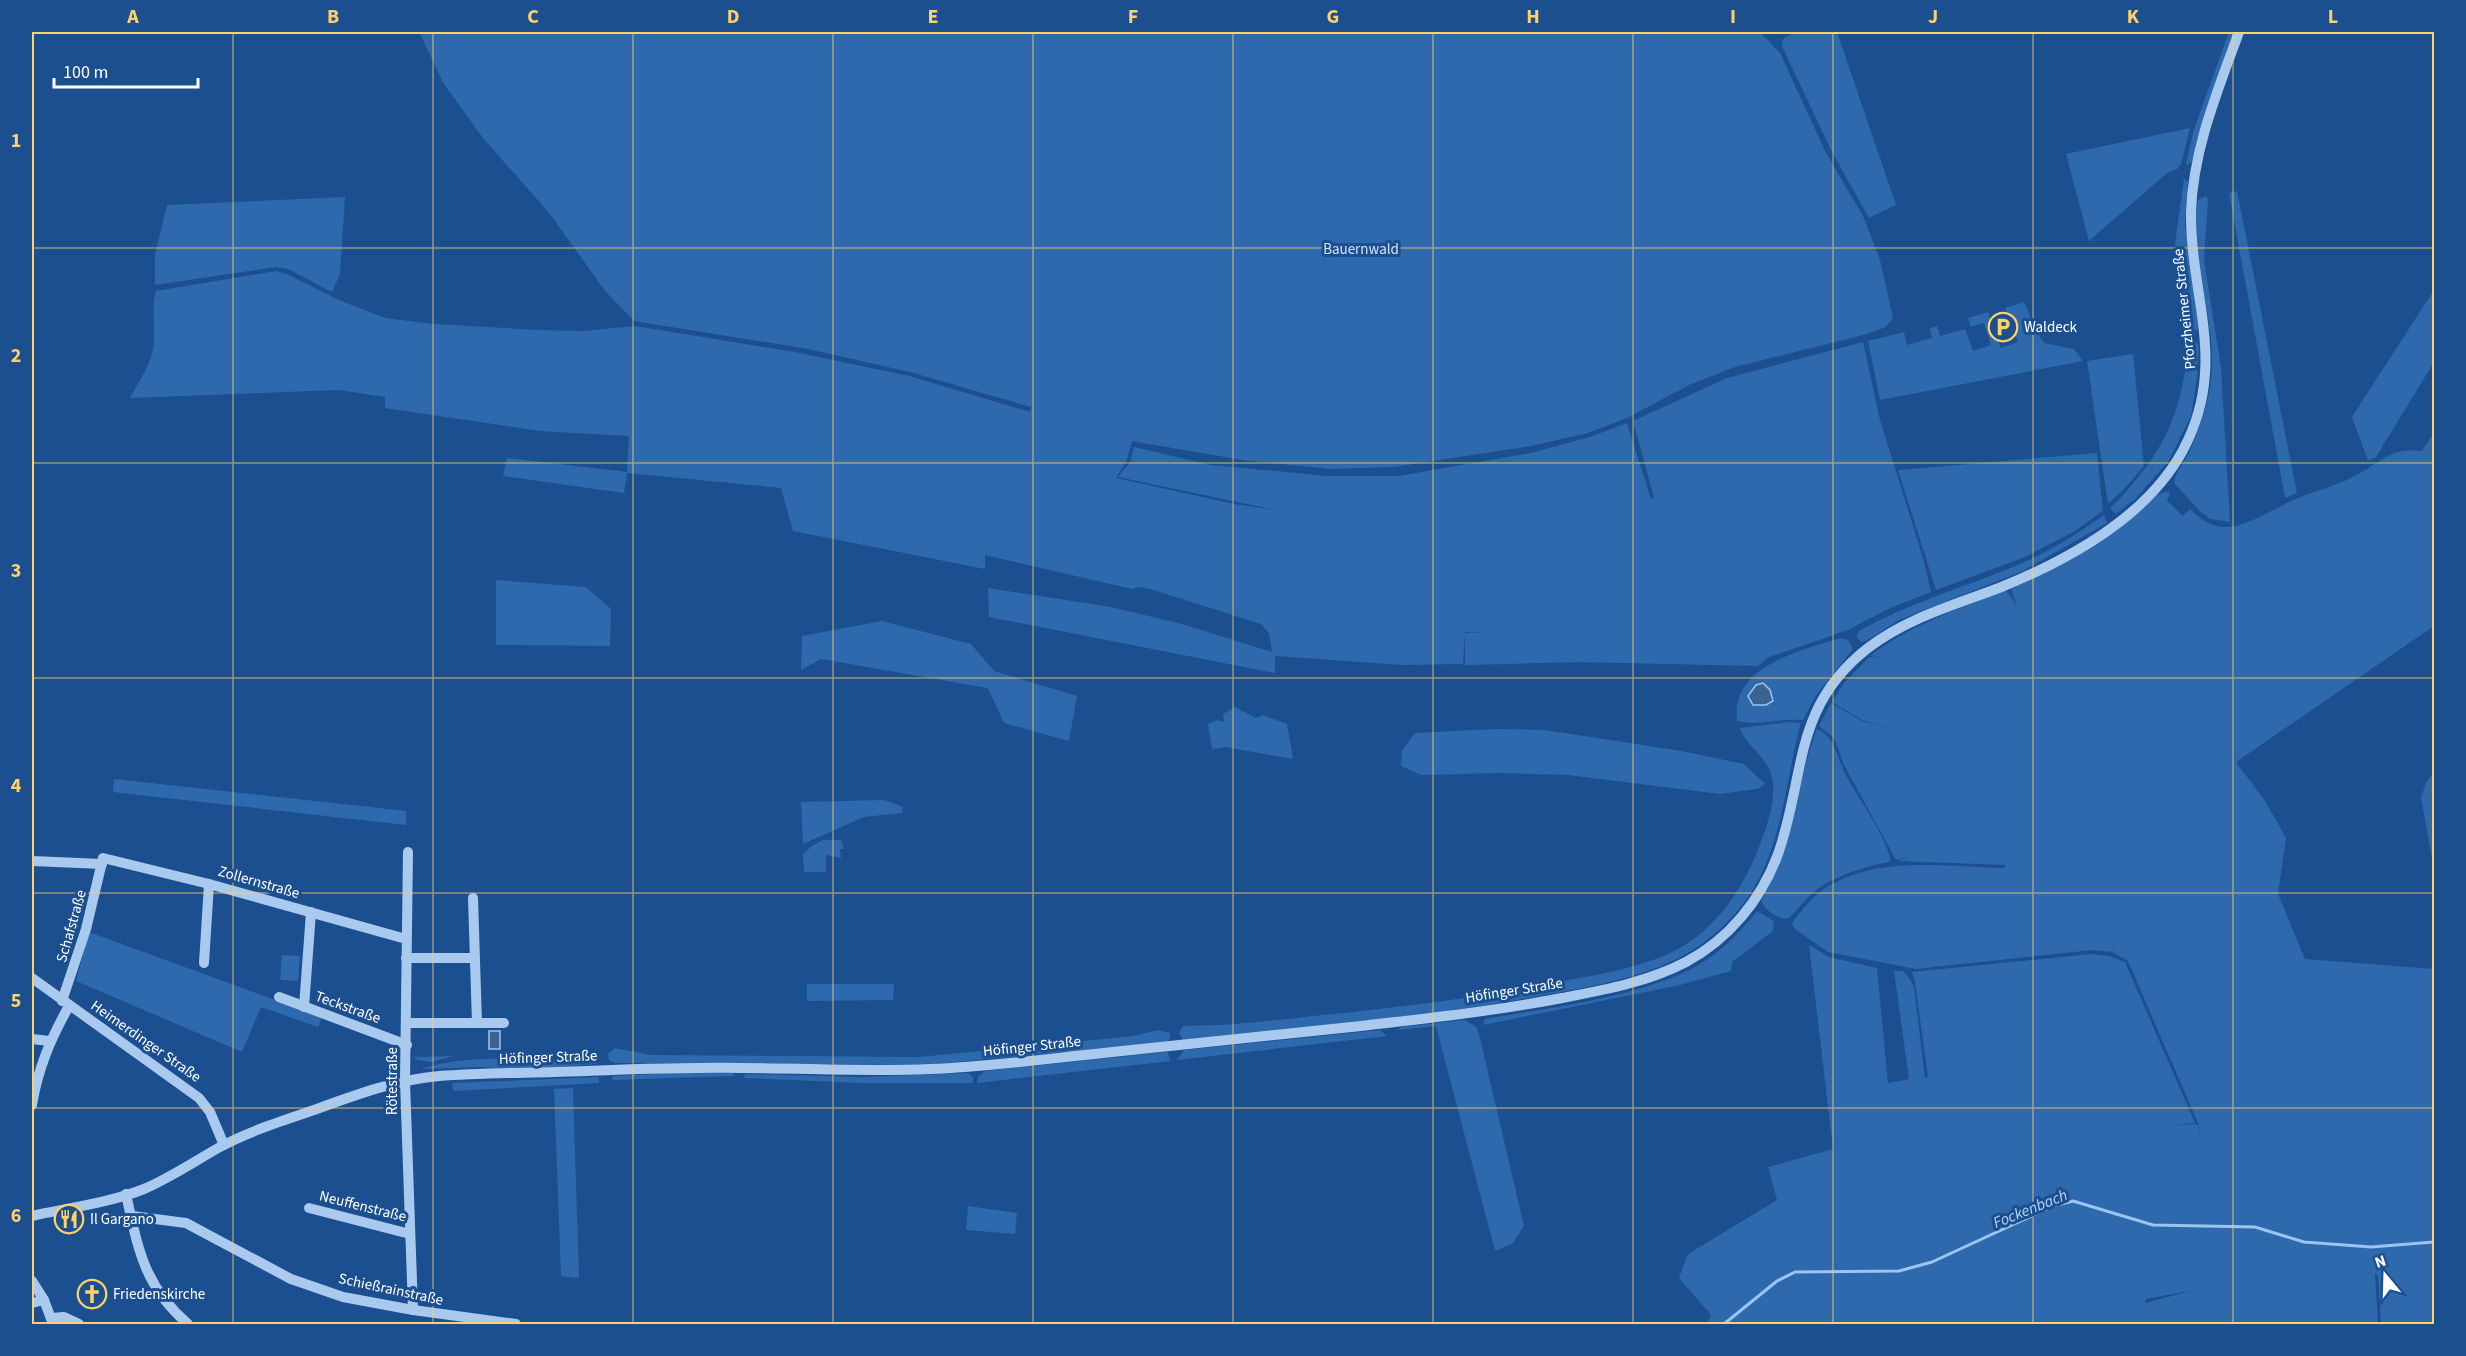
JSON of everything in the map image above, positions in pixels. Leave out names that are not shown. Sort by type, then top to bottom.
[{"type":"street","name":"Pforzheimer Straße","points":[[1861,653],[1889,633],[1920,617],[2006,585],[2054,562],[2092,540],[2138,506],[2164,479],[2178,459],[2196,419],[2206,373],[2205,335],[2193,258],[2191,218],[2194,175],[2203,137],[2239,32]]},
{"type":"street","name":"Höfinger Straße","points":[[32,1216],[146,1188],[252,1132],[309,1111],[405,1081],[444,1076],[604,1070],[739,1068],[858,1071],[974,1067],[1489,1011],[1585,994],[1648,979],[1688,961],[1717,942],[1737,923],[1758,895],[1778,854],[1807,732],[1820,703],[1838,676],[1861,653]]},
{"type":"street","name":"Rötestraße","points":[[408,852],[405,1081],[413,1310]]},
{"type":"street","name":"Zollernstraße","points":[[32,861],[103,861],[209,884],[406,939]]},
{"type":"street","name":"Schafstraße","points":[[32,1105],[39,1070],[65,1004],[103,861]]},
{"type":"street","points":[[204,963],[209,884]]},
{"type":"street","points":[[473,898],[477,1023]]},
{"type":"street","points":[[304,1007],[311,912]]},
{"type":"street","points":[[406,958],[474,958]]},
{"type":"street","name":"Heimerdinger Straße","points":[[32,978],[65,1004],[199,1098],[210,1112],[224,1145]]},
{"type":"street","name":"Teckstraße","points":[[279,997],[407,1045]]},
{"type":"street","points":[[407,1023],[504,1023]]},
{"type":"street","points":[[32,1039],[49,1041]]},
{"type":"street","points":[[126,1194],[146,1273],[159,1293],[188,1324]]},
{"type":"street","name":"Neuffenstraße","points":[[309,1208],[410,1234]]},
{"type":"street","name":"Schießrainstraße","points":[[132,1216],[186,1223],[291,1279],[343,1297],[413,1310],[516,1324]]},
{"type":"street","points":[[32,1281],[53,1321],[64,1317],[80,1324]]},
{"type":"street","points":[[32,1304],[44,1300]]},
{"type":"green space","name":"Bauernwald","points":[[419,32],[1760,32],[1780,53],[1826,153],[1863,216],[1880,260],[1892,313],[1893,318],[1886,327],[1863,335],[1735,367],[1689,385],[1629,417],[1588,433],[1531,446],[1394,467],[1330,469],[1242,460],[1132,441],[1127,460],[1116,478],[1234,504],[1275,510],[1118,477],[1130,462],[1134,447],[1211,465],[1327,476],[1399,476],[1531,453],[1590,437],[1627,423],[1651,499],[1654,498],[1633,421],[1727,378],[1863,342],[1880,420],[1923,558],[1931,592],[1888,609],[1848,630],[1769,657],[1758,666],[1579,662],[1465,665],[1465,633],[1485,633],[1465,632],[1463,664],[1403,665],[1275,656],[1275,673],[989,617],[988,588],[1111,607],[1182,624],[1272,652],[1269,633],[1261,624],[1150,589],[1138,587],[1132,589],[985,555],[985,569],[793,531],[781,488],[627,473],[624,493],[503,476],[507,458],[627,472],[629,436],[540,431],[385,408],[385,397],[339,390],[130,398],[145,371],[153,349],[156,291],[276,271],[385,318],[433,324],[539,330],[582,331],[635,326],[795,352],[909,376],[1030,412],[1031,407],[910,372],[808,349],[634,321],[605,291],[550,214],[483,138],[444,84]]},
{"type":"green space","points":[[1796,32],[1837,32],[1896,205],[1869,218],[1831,150],[1782,46],[1783,39]]},
{"type":"green space","points":[[2229,32],[2234,32],[2207,106],[2192,162],[2188,165],[2186,164],[2194,129]]},
{"type":"green space","points":[[2190,128],[2181,164],[2177,169],[2167,173],[2089,241],[2066,154]]},
{"type":"green space","points":[[2184,179],[2188,182],[2185,225],[2199,329],[2188,334],[2175,244]]},
{"type":"green space","points":[[2237,191],[2297,493],[2285,498],[2229,193]]},
{"type":"green space","points":[[2206,196],[2208,200],[2204,260],[2221,368],[2230,522],[2210,519],[2174,483],[2199,429],[2210,384],[2212,361],[2209,321],[2195,240],[2198,200]]},
{"type":"green space","points":[[345,197],[340,274],[332,292],[288,269],[276,267],[155,285],[155,254],[167,205]]},
{"type":"green space","points":[[2434,290],[2434,362],[2376,457],[2368,461],[2352,417]]},
{"type":"green space","points":[[2024,302],[2037,333],[2044,343],[2074,349],[2083,361],[1880,400],[1868,341],[1904,332],[1907,345],[1932,338],[1930,328],[1937,326],[1940,336],[1965,329],[1973,351],[1991,345],[1984,323],[1971,327],[1968,318],[1988,312],[2001,348],[2018,342],[2005,308]]},
{"type":"green space","points":[[2194,340],[2199,345],[2191,416],[2168,462],[2135,499],[2116,514],[2110,509],[2144,470],[2167,433],[2181,392],[2189,341]]},
{"type":"green space","points":[[2133,354],[2144,466],[2108,504],[2087,361]]},
{"type":"green space","points":[[2434,433],[2434,626],[2236,762],[2265,801],[2286,838],[2278,894],[2305,959],[2434,969],[2434,1324],[2381,1324],[2378,1275],[2375,1274],[2378,1324],[1707,1324],[1711,1315],[1679,1278],[1688,1254],[1777,1200],[1768,1167],[1833,1149],[1809,945],[1829,957],[1877,968],[1888,1083],[1909,1079],[1894,971],[1903,971],[1914,987],[1925,1078],[1928,1077],[1912,972],[2092,954],[2109,956],[2125,962],[2195,1123],[2171,1126],[2197,1124],[2200,1133],[2198,1123],[2128,961],[2112,952],[2115,947],[2111,952],[2093,950],[1916,969],[1828,952],[1795,929],[1792,923],[1816,895],[1840,880],[1862,872],[1909,865],[2004,868],[2006,865],[1897,861],[1909,857],[1896,860],[1844,765],[1834,738],[1819,726],[1831,703],[1862,721],[1894,730],[1862,720],[1832,702],[1843,684],[1869,657],[1885,658],[1870,656],[1885,645],[1935,618],[2006,590],[2017,606],[2011,589],[2103,537],[2160,494],[2170,492],[2167,501],[2183,516],[2190,509],[2210,524],[2220,527],[2234,526],[2348,480],[2386,457],[2402,451],[2422,451]],"holes":[[[2194,1290],[2145,1303],[2146,1299]]]},
{"type":"green space","points":[[2097,453],[2103,511],[2073,532],[2025,557],[1936,590],[1898,470]]},
{"type":"green space","points":[[2104,515],[2107,523],[2021,572],[1899,620],[1866,641],[1861,642],[1856,636],[1859,631],[1879,620],[2039,555]]},
{"type":"green space","points":[[496,580],[586,587],[611,609],[610,646],[496,645]]},
{"type":"green space","points":[[882,621],[971,644],[994,671],[1077,696],[1069,741],[1004,723],[988,688],[821,659],[801,670],[802,636]]},
{"type":"green space","points":[[1840,638],[1848,640],[1853,649],[1815,697],[1803,720],[1754,723],[1737,721],[1738,702],[1745,687],[1756,674],[1788,655]]},
{"type":"green space","points":[[1235,707],[1256,718],[1263,715],[1287,724],[1293,759],[1225,747],[1212,749],[1208,724],[1218,720],[1224,722],[1223,714]]},
{"type":"green space","points":[[1790,722],[1801,723],[1782,812],[1769,856],[1760,876],[1749,896],[1729,921],[1713,936],[1669,963],[1614,981],[1495,1004],[1183,1040],[1179,1033],[1183,1026],[1270,1021],[1495,993],[1624,969],[1676,950],[1703,932],[1732,899],[1747,874],[1768,822],[1773,794],[1772,777],[1766,763],[1747,741],[1740,728]]},
{"type":"green space","points":[[1495,729],[1545,730],[1681,751],[1744,764],[1765,784],[1757,789],[1720,794],[1568,775],[1499,773],[1421,775],[1401,766],[1402,751],[1415,733]]},
{"type":"green space","points":[[1817,729],[1827,735],[1836,750],[1846,774],[1880,832],[1890,862],[1840,876],[1822,886],[1788,919],[1772,913],[1761,901],[1780,859]]},
{"type":"green space","points":[[2434,772],[2434,870],[2421,797],[2427,781]]},
{"type":"green space","points":[[114,779],[406,811],[406,825],[113,792]]},
{"type":"green space","points":[[884,800],[903,807],[902,813],[864,817],[803,844],[801,802]]},
{"type":"green space","points":[[823,840],[841,840],[844,849],[840,849],[841,858],[826,855],[826,872],[804,872],[803,854]]},
{"type":"green space","points":[[1757,911],[1774,921],[1773,931],[1732,962],[1731,971],[1680,985],[1483,1025],[1485,1019],[1589,1001],[1666,980],[1699,965],[1718,952]]},
{"type":"green space","points":[[89,932],[322,1017],[318,1027],[261,1007],[242,1052],[76,981]]},
{"type":"green space","points":[[282,955],[300,956],[298,981],[280,980]]},
{"type":"green space","points":[[807,984],[894,984],[893,1000],[807,1001]]},
{"type":"green space","points":[[1465,1020],[1476,1027],[1480,1038],[1524,1226],[1512,1244],[1495,1251],[1436,1026],[1398,1030],[1401,1027]]},
{"type":"green space","points":[[1158,1030],[1170,1033],[1170,1039],[1167,1042],[927,1065],[614,1063],[609,1060],[608,1054],[615,1048],[651,1055],[919,1057],[1134,1036]]},
{"type":"green space","points":[[1380,1030],[1387,1036],[1177,1060],[1184,1050]]},
{"type":"green space","points":[[1167,1052],[1171,1061],[977,1083],[978,1077],[985,1071]]},
{"type":"green space","points":[[593,1055],[600,1057],[596,1064],[524,1069],[481,1067],[421,1069],[463,1060]]},
{"type":"green space","points":[[454,1056],[431,1062],[416,1060],[414,1057]]},
{"type":"green space","points":[[733,1073],[735,1076],[612,1080],[613,1076]]},
{"type":"green space","points":[[968,1073],[973,1077],[973,1083],[861,1083],[743,1078],[746,1074],[863,1077]]},
{"type":"green space","points":[[599,1077],[599,1083],[453,1091],[452,1083]]},
{"type":"green space","points":[[573,1088],[579,1278],[561,1276],[554,1089]]},
{"type":"green space","points":[[968,1206],[1017,1213],[1015,1234],[966,1230]]},
{"type":"shaded area","points":[[1763,683],[1770,690],[1773,701],[1766,705],[1753,705],[1748,696],[1756,685]]},
{"type":"shaded area","points":[[489,1031],[500,1031],[500,1049],[489,1049]]},
{"type":"waterway","name":"Fockenbach","points":[[1724,1324],[1777,1281],[1795,1272],[1899,1271],[1932,1262],[2053,1206],[2073,1201],[2153,1225],[2255,1227],[2304,1242],[2371,1247],[2434,1242]]},
{"type":"place","name":"Waldeck","points":[[2003,327]]},
{"type":"place","name":"Il Gargano","points":[[69,1219]]},
{"type":"place","name":"Friedenskirche","points":[[92,1294]]}]
